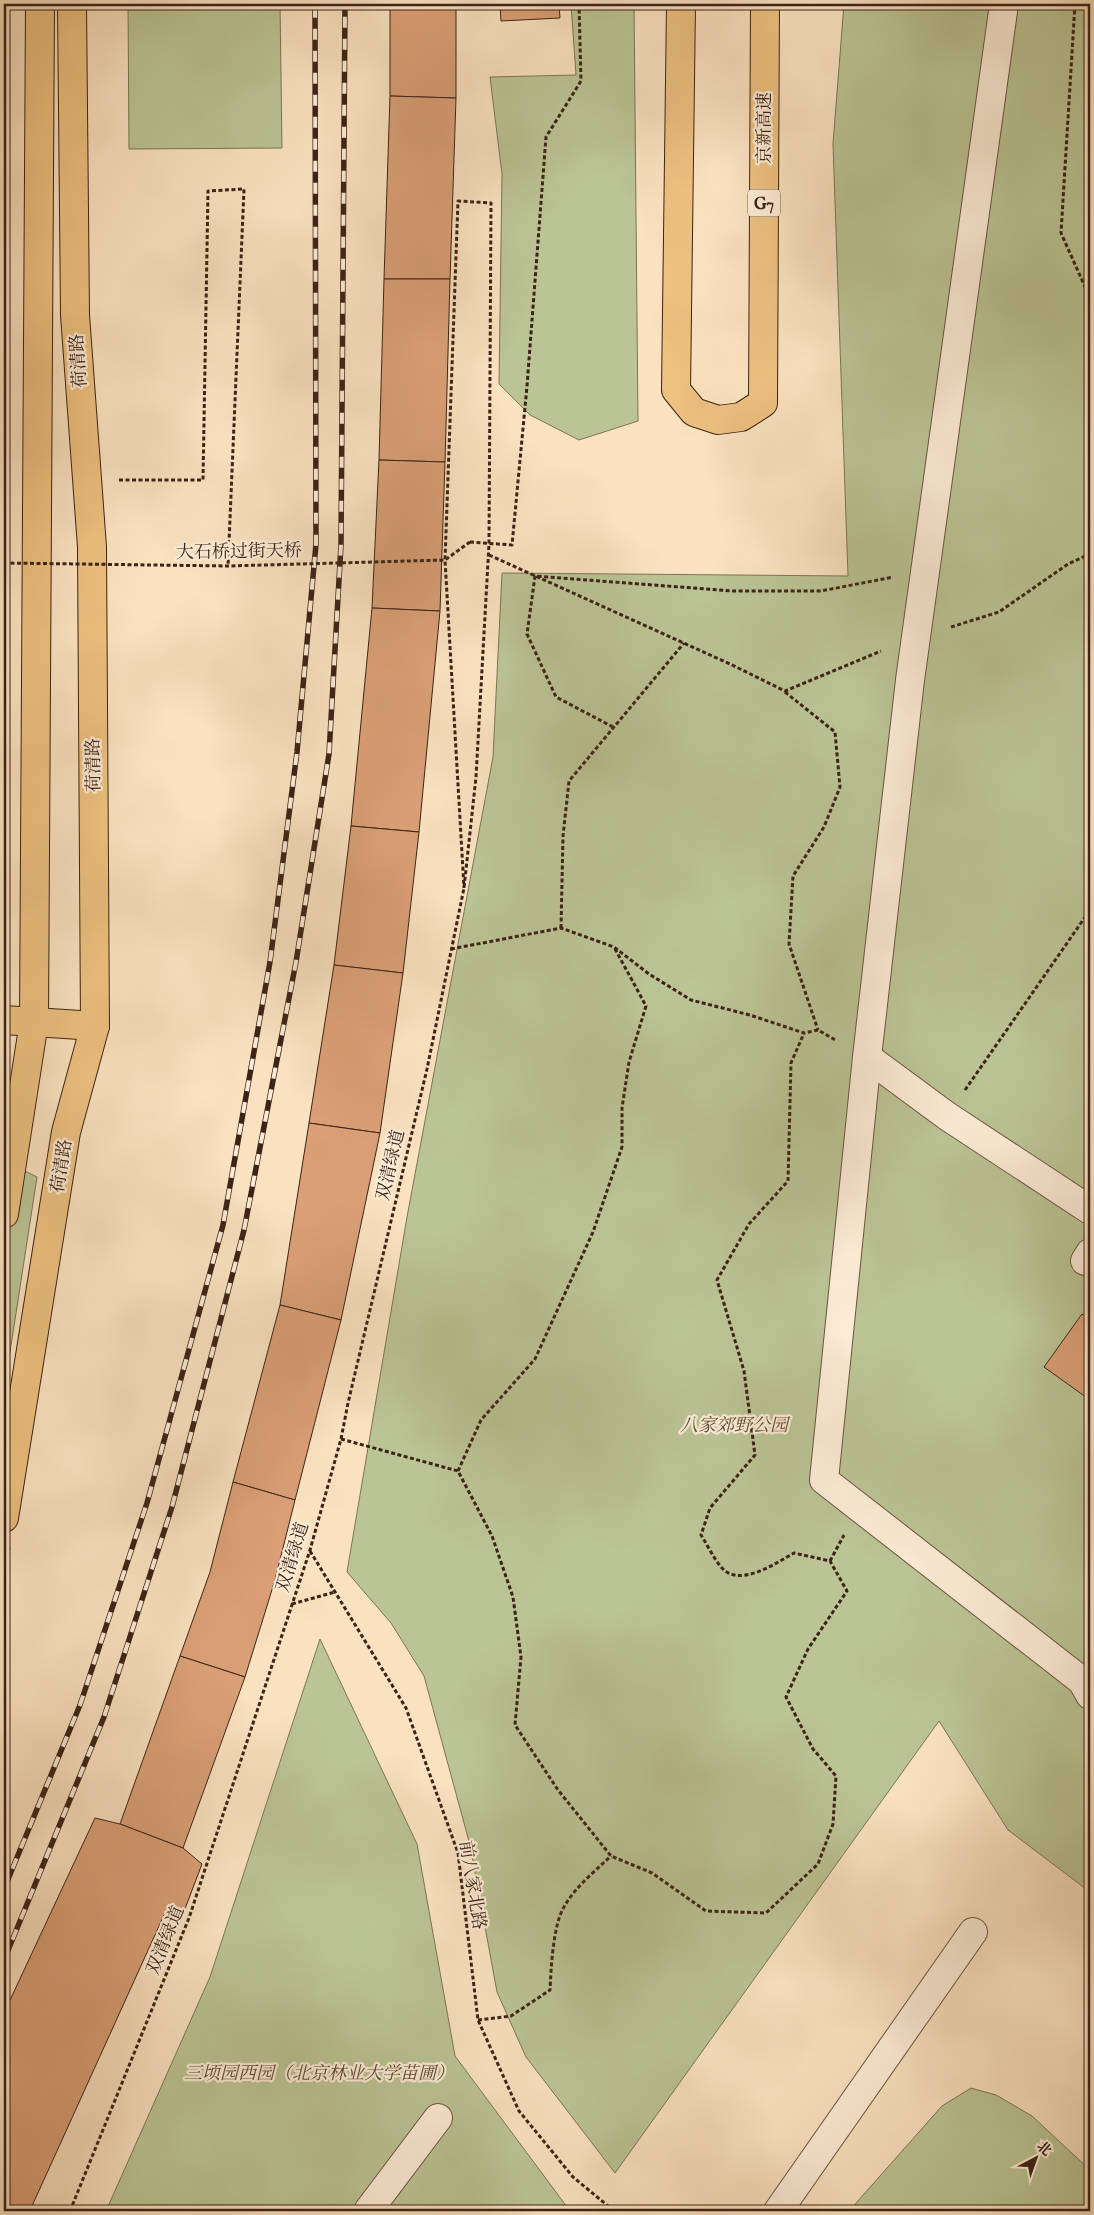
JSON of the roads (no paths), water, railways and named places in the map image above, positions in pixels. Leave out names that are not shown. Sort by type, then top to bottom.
[{"type":"main road","points":[[4,1214],[34,1022],[40,4]]},
{"type":"main road","name":"荷清路","points":[[4,1518],[66,1132],[95,1026],[92,547],[76,315],[72,4]]},
{"type":"main road","name":"京新高速","points":[[680,4],[676,390],[694,412],[718,420],[741,417],[763,403],[764,4]]},
{"type":"main road","points":[[4,1020],[95,1026]]},
{"type":"street","points":[[1004,4],[916,637],[867,1057],[824,1480],[1082,1681],[1090,1695]]},
{"type":"street","points":[[867,1057],[947,1116],[1090,1210]]},
{"type":"street","points":[[778,2211],[973,1932]]},
{"type":"street","points":[[368,2211],[438,2118]]},
{"type":"water","points":[[1090,106],[1090,234],[1086,227]]},
{"type":"railway","points":[[4,1889],[80,1705],[147,1503],[223,1225],[270,962],[297,752],[316,544],[315,4]]},
{"type":"railway","points":[[4,1960],[104,1717],[172,1507],[244,1230],[296,962],[329,754],[341,545],[345,4]]},
{"type":"park label","name":"八家郊野公园","points":[[734,1425]]},
{"type":"park label","name":"三顷园西园（北京林业大学苗圃）","points":[[319,2073]]}]
